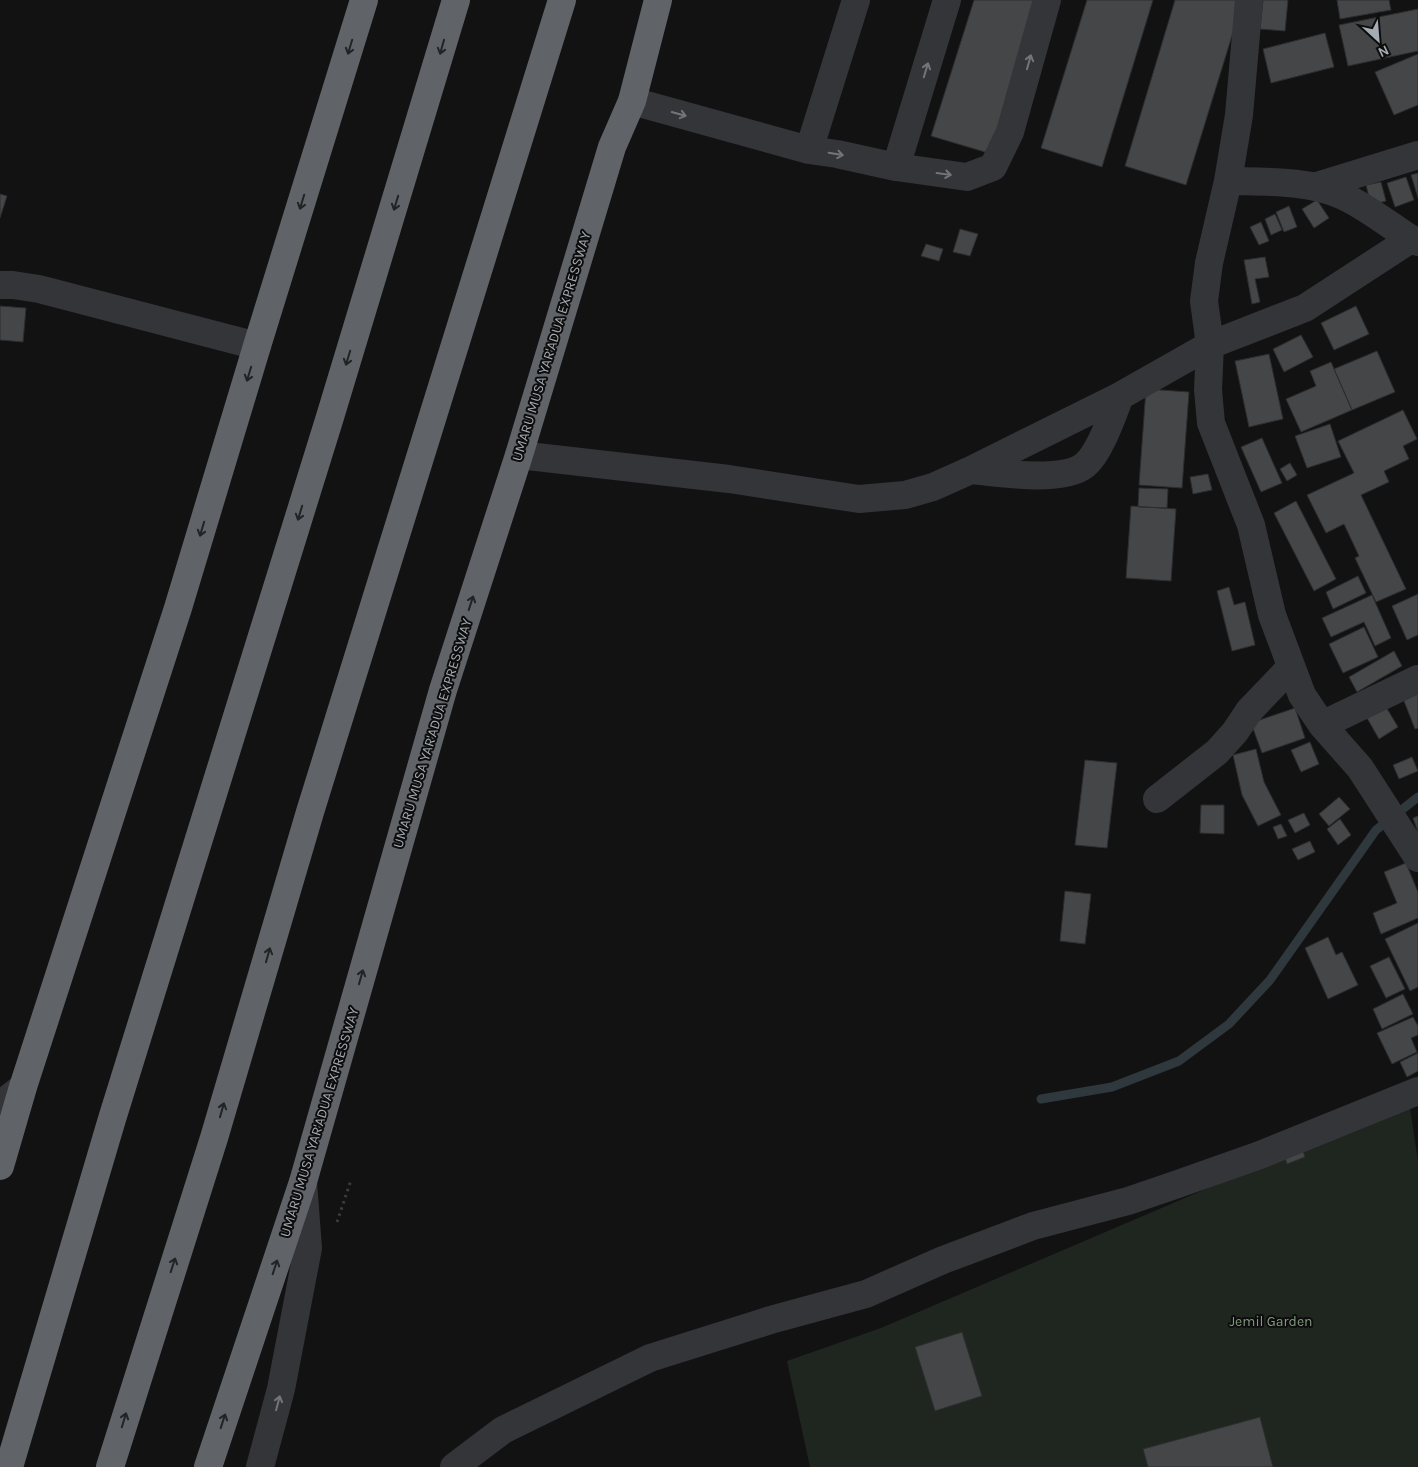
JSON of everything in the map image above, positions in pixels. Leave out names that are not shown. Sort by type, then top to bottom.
[{"type":"highway","points":[[0,1166],[22,1087],[178,608],[364,0]]},
{"type":"highway","points":[[9,1467],[112,1119],[328,426],[456,0]]},
{"type":"highway","points":[[110,1467],[214,1138],[316,793],[562,0]]},
{"type":"highway","name":"UMARU MUSA YAR'ADUA EXPRESSWAY","points":[[208,1467],[303,1182],[443,690],[519,455],[612,147],[632,101],[658,0]]},
{"type":"street","points":[[809,150],[856,0]]},
{"type":"street","points":[[896,167],[947,0]]},
{"type":"street","points":[[632,101],[809,150],[896,167],[967,177],[993,167],[1010,132],[1047,0]]},
{"type":"street","points":[[1249,0],[1239,115],[1228,181],[1209,263],[1204,301],[1210,345],[1208,390],[1211,423],[1251,526],[1272,615],[1302,695],[1322,726],[1360,768],[1418,858]]},
{"type":"street","points":[[1314,187],[1418,155]]},
{"type":"street","points":[[519,455],[729,479],[859,499],[905,495],[933,487],[971,470],[1120,396],[1210,345],[1305,308],[1414,241],[1342,195],[1314,187],[1275,182],[1228,181]]},
{"type":"street","points":[[0,286],[13,285],[40,289],[257,346]]},
{"type":"street","points":[[971,470],[1012,475],[1045,475],[1071,472],[1086,464],[1102,440],[1120,396]]},
{"type":"street","points":[[1157,799],[1217,752],[1235,732],[1249,711],[1291,667]]},
{"type":"street","points":[[1322,726],[1418,680]]},
{"type":"street","points":[[0,1105],[22,1087]]},
{"type":"street","points":[[454,1467],[503,1430],[650,1358],[774,1319],[866,1294],[943,1260],[1033,1226],[1128,1200],[1260,1155],[1418,1091]]},
{"type":"street","points":[[260,1467],[282,1389],[308,1248],[303,1182]]},
{"type":"path","points":[[334,1231],[352,1180]]},
{"type":"green space","name":"Jemil Garden","points":[[1410,1108],[1418,1161],[1418,1467],[810,1467],[787,1361],[881,1328],[1248,1171]]},
{"type":"building","points":[[974,0],[1043,0],[995,155],[931,136]]},
{"type":"building","points":[[1087,0],[1153,0],[1102,167],[1041,148]]},
{"type":"building","points":[[1175,0],[1243,0],[1186,185],[1125,166]]},
{"type":"building","points":[[1263,0],[1288,0],[1285,31],[1260,29]]},
{"type":"building","points":[[1337,0],[1389,0],[1391,10],[1340,19]]},
{"type":"building","points":[[1418,9],[1418,51],[1348,66],[1339,25]]},
{"type":"building","points":[[1325,33],[1334,67],[1271,83],[1263,49]]},
{"type":"building","points":[[1418,54],[1418,105],[1394,115],[1375,72]]},
{"type":"building","points":[[1418,173],[1418,198],[1411,175]]},
{"type":"building","points":[[1406,177],[1414,200],[1395,207],[1387,183]]},
{"type":"building","points":[[1381,182],[1386,201],[1371,205],[1366,185]]},
{"type":"building","points":[[0,194],[7,196],[0,218]]},
{"type":"building","points":[[1317,200],[1329,218],[1314,228],[1302,209]]},
{"type":"building","points":[[1289,206],[1297,227],[1284,232],[1276,212]]},
{"type":"building","points":[[1275,214],[1282,230],[1271,235],[1265,219]]},
{"type":"building","points":[[1261,222],[1269,241],[1259,245],[1250,227]]},
{"type":"building","points":[[960,229],[978,234],[970,256],[953,252]]},
{"type":"building","points":[[926,244],[943,249],[939,261],[921,256]]},
{"type":"building","points":[[1265,257],[1269,277],[1255,279],[1260,302],[1252,304],[1244,260]]},
{"type":"building","points":[[0,306],[26,308],[23,342],[0,340]]},
{"type":"building","points":[[1356,306],[1369,334],[1334,350],[1321,323]]},
{"type":"building","points":[[1301,335],[1313,357],[1284,372],[1273,349]]},
{"type":"building","points":[[1377,351],[1395,392],[1352,410],[1334,369]]},
{"type":"building","points":[[1269,354],[1283,419],[1249,427],[1235,361]]},
{"type":"building","points":[[1331,362],[1352,410],[1301,432],[1286,399],[1316,386],[1310,371]]},
{"type":"building","points":[[1146,389],[1189,392],[1182,488],[1139,485]]},
{"type":"building","points":[[1403,410],[1417,439],[1403,446],[1409,459],[1384,471],[1389,482],[1361,495],[1406,589],[1376,602],[1355,558],[1359,556],[1344,524],[1326,533],[1307,495],[1354,473],[1338,441]]},
{"type":"building","points":[[1330,424],[1341,457],[1307,468],[1295,436]]},
{"type":"building","points":[[1262,438],[1282,483],[1261,492],[1241,447]]},
{"type":"building","points":[[1290,463],[1297,475],[1287,481],[1280,469]]},
{"type":"building","points":[[1208,474],[1212,490],[1193,494],[1190,477]]},
{"type":"building","points":[[1139,488],[1168,489],[1167,508],[1138,507]]},
{"type":"building","points":[[1296,501],[1336,579],[1314,591],[1274,513]]},
{"type":"building","points":[[1131,506],[1176,509],[1171,581],[1126,578]]},
{"type":"building","points":[[1358,576],[1366,593],[1333,609],[1326,592]]},
{"type":"building","points":[[1229,587],[1234,605],[1245,602],[1255,645],[1232,651],[1217,591]]},
{"type":"building","points":[[1418,594],[1418,635],[1407,640],[1392,606]]},
{"type":"building","points":[[1372,595],[1391,638],[1375,646],[1364,622],[1331,637],[1322,618]]},
{"type":"building","points":[[1364,627],[1378,657],[1343,673],[1329,644]]},
{"type":"building","points":[[1394,651],[1402,666],[1357,692],[1349,677]]},
{"type":"building","points":[[1418,689],[1418,728],[1415,729],[1402,696]]},
{"type":"building","points":[[1386,707],[1398,727],[1379,739],[1367,718]]},
{"type":"building","points":[[1295,708],[1305,738],[1262,753],[1251,723]]},
{"type":"building","points":[[1310,742],[1319,764],[1301,772],[1291,750]]},
{"type":"building","points":[[1256,749],[1264,782],[1281,815],[1258,826],[1242,795],[1233,755]]},
{"type":"building","points":[[1412,757],[1418,771],[1399,779],[1393,765]]},
{"type":"building","points":[[1085,760],[1117,763],[1107,848],[1075,845]]},
{"type":"building","points":[[1339,797],[1350,809],[1329,826],[1319,814]]},
{"type":"building","points":[[1201,805],[1224,805],[1224,834],[1200,833]]},
{"type":"building","points":[[1304,813],[1310,825],[1295,833],[1288,820]]},
{"type":"building","points":[[1418,816],[1418,832],[1413,818]]},
{"type":"building","points":[[1340,819],[1351,835],[1338,845],[1327,829]]},
{"type":"building","points":[[1281,824],[1287,836],[1278,839],[1273,827]]},
{"type":"building","points":[[1310,841],[1315,852],[1298,860],[1292,849]]},
{"type":"building","points":[[1406,863],[1418,892],[1418,918],[1381,934],[1373,913],[1397,903],[1384,872]]},
{"type":"building","points":[[1065,891],[1091,894],[1085,944],[1060,941]]},
{"type":"building","points":[[1418,923],[1418,987],[1410,991],[1385,939]]},
{"type":"building","points":[[1328,937],[1336,955],[1342,952],[1358,985],[1328,999],[1305,948]]},
{"type":"building","points":[[1389,957],[1405,989],[1386,998],[1370,966]]},
{"type":"building","points":[[1403,994],[1413,1014],[1382,1029],[1373,1009]]},
{"type":"building","points":[[1413,1017],[1418,1026],[1418,1035],[1411,1038],[1417,1052],[1392,1064],[1377,1033]]},
{"type":"building","points":[[1418,1053],[1418,1071],[1407,1077],[1400,1062]]},
{"type":"building","points":[[1303,1151],[1305,1157],[1287,1164],[1285,1158]]},
{"type":"building","points":[[962,1332],[982,1396],[935,1411],[915,1347]]},
{"type":"building","points":[[1260,1417],[1273,1467],[1148,1467],[1143,1449]]},
{"type":"waterway","points":[[1041,1099],[1112,1087],[1179,1061],[1229,1024],[1270,980],[1376,830],[1418,797]]}]
